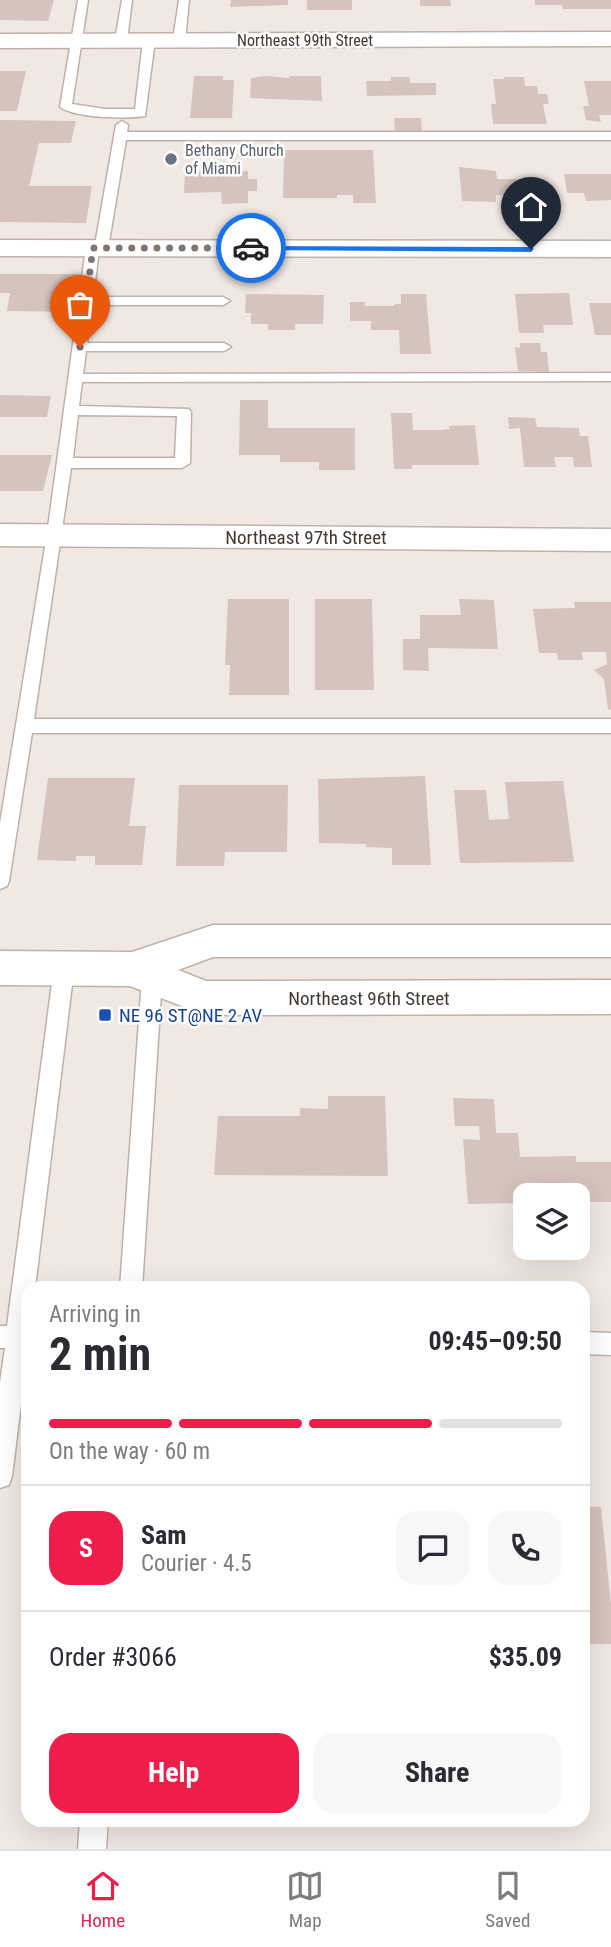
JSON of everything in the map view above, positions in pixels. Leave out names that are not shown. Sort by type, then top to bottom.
[{"type":"street","name":"Northeast 99th Street","points":[[0,41],[611,38]]},
{"type":"street","points":[[0,248],[611,249]]},
{"type":"street","name":"Northeast 97th Street","points":[[0,535],[611,540]]},
{"type":"street","name":"Northeast 96th Street","points":[[142,973],[214,941],[611,941]]},
{"type":"street","name":"Northeast 96th Street","points":[[0,968],[64,968],[142,973],[205,998],[611,997]]},
{"type":"lane","points":[[83,0],[66,107],[105,113],[141,113],[149,40]]},
{"type":"lane","points":[[121,40],[127,0]]},
{"type":"lane","points":[[179,40],[184,0]]},
{"type":"lane","points":[[0,881],[55,535],[86,301],[124,113]]},
{"type":"lane","points":[[121,136],[611,136]]},
{"type":"lane","points":[[86,301],[223,301]]},
{"type":"lane","points":[[80,347],[224,347]]},
{"type":"lane","points":[[75,378],[611,377]]},
{"type":"lane","points":[[63,463],[182,463],[184,412],[71,410]]},
{"type":"lane","points":[[23,726],[611,726]]},
{"type":"lane","points":[[22,1281],[64,968]]},
{"type":"lane","points":[[131,1281],[142,973]]},
{"type":"lane","points":[[0,1476],[21,1292]]},
{"type":"lane","points":[[590,1343],[611,1344]]},
{"type":"lane","points":[[92,1849],[94,1827]]},
{"type":"building","points":[[0,0],[54,0],[48,21],[0,20]]},
{"type":"building","points":[[231,0],[288,0],[288,5],[230,7]]},
{"type":"building","points":[[307,0],[352,0],[352,10],[307,10]]},
{"type":"building","points":[[420,0],[450,0],[451,6],[420,6]]},
{"type":"building","points":[[535,0],[611,0],[611,9],[563,9],[562,5],[535,5]]},
{"type":"building","points":[[0,71],[26,71],[17,111],[0,111]]},
{"type":"building","points":[[194,76],[223,76],[223,80],[234,80],[232,118],[190,118]]},
{"type":"building","points":[[321,76],[322,101],[250,98],[251,78]]},
{"type":"building","points":[[391,77],[409,77],[410,83],[436,83],[436,95],[367,96],[366,81],[391,81]]},
{"type":"building","points":[[524,77],[525,86],[537,86],[538,94],[547,94],[549,104],[543,104],[547,124],[493,124],[491,104],[496,104],[493,79]]},
{"type":"building","points":[[584,81],[611,81],[611,115],[599,115],[601,122],[586,120],[583,106],[589,106]]},
{"type":"building","points":[[394,118],[421,118],[422,131],[395,131]]},
{"type":"building","points":[[0,120],[76,121],[71,143],[39,143],[29,186],[92,186],[86,223],[0,222]]},
{"type":"building","points":[[284,150],[373,150],[376,203],[353,203],[353,195],[337,195],[337,198],[283,198]]},
{"type":"building","points":[[459,167],[496,171],[497,179],[538,179],[540,194],[496,195],[496,202],[462,201]]},
{"type":"building","points":[[248,171],[248,179],[257,179],[257,191],[248,191],[248,203],[222,204],[221,192],[184,193],[185,172]]},
{"type":"building","points":[[564,174],[611,174],[611,200],[586,201],[584,193],[567,193]]},
{"type":"building","points":[[0,274],[79,274],[74,312],[7,311],[10,293],[0,293]]},
{"type":"building","points":[[569,293],[573,325],[543,325],[544,333],[519,333],[515,294]]},
{"type":"building","points":[[246,294],[324,295],[323,324],[295,324],[295,330],[268,330],[268,324],[251,324],[251,313],[245,313]]},
{"type":"building","points":[[401,294],[426,294],[431,354],[400,354],[399,330],[371,330],[371,321],[350,321],[350,302],[365,302],[365,306],[394,306],[401,304]]},
{"type":"building","points":[[589,303],[611,303],[611,335],[595,335]]},
{"type":"building","points":[[520,343],[540,343],[541,352],[547,352],[549,372],[518,371],[515,347],[520,348]]},
{"type":"building","points":[[0,395],[51,396],[47,417],[0,417]]},
{"type":"building","points":[[240,400],[268,400],[268,428],[355,428],[355,470],[319,470],[319,462],[280,462],[280,455],[239,455]]},
{"type":"building","points":[[391,413],[412,413],[413,430],[442,430],[450,429],[449,426],[475,425],[479,465],[412,465],[412,469],[394,469]]},
{"type":"building","points":[[508,417],[535,418],[537,427],[579,428],[580,436],[588,436],[592,467],[574,467],[573,457],[554,457],[556,467],[524,467],[520,428],[509,429]]},
{"type":"building","points":[[0,455],[52,455],[43,491],[0,491]]},
{"type":"building","points":[[228,599],[289,599],[289,695],[229,695],[230,665],[225,665]]},
{"type":"building","points":[[315,599],[372,599],[374,690],[315,690]]},
{"type":"building","points":[[459,599],[494,600],[498,649],[428,648],[429,671],[403,670],[403,639],[420,639],[420,615],[461,615]]},
{"type":"building","points":[[574,602],[611,602],[611,710],[608,709],[604,679],[594,670],[607,664],[606,652],[582,652],[583,660],[558,660],[557,653],[539,653],[533,609],[575,608]]},
{"type":"building","points":[[425,776],[431,865],[392,865],[392,848],[366,847],[366,844],[319,843],[318,779]]},
{"type":"building","points":[[48,778],[135,778],[129,826],[146,826],[142,865],[95,865],[95,856],[76,856],[76,861],[37,860]]},
{"type":"building","points":[[563,781],[574,862],[460,863],[454,790],[486,790],[489,820],[509,819],[505,782]]},
{"type":"building","points":[[179,785],[288,785],[287,852],[225,852],[224,866],[176,866]]},
{"type":"building","points":[[328,1096],[385,1096],[388,1176],[214,1175],[218,1116],[300,1116],[300,1108],[328,1109]]},
{"type":"building","points":[[453,1098],[494,1099],[496,1133],[518,1133],[520,1157],[576,1156],[576,1162],[611,1162],[611,1202],[590,1202],[590,1183],[513,1183],[513,1203],[468,1204],[463,1139],[480,1140],[479,1126],[455,1126]]},
{"type":"building","points":[[590,1506],[601,1507],[611,1605],[611,1644],[590,1644]]},
{"type":"way so far","points":[[80,347],[93,248],[251,248]]},
{"type":"place","name":"Bethany Church of Miami","points":[[171,159]]},
{"type":"place","name":"NE 96 ST@NE 2 AV","points":[[105,1015]]},
{"type":"route","points":[[251,248],[531,249]]}]
